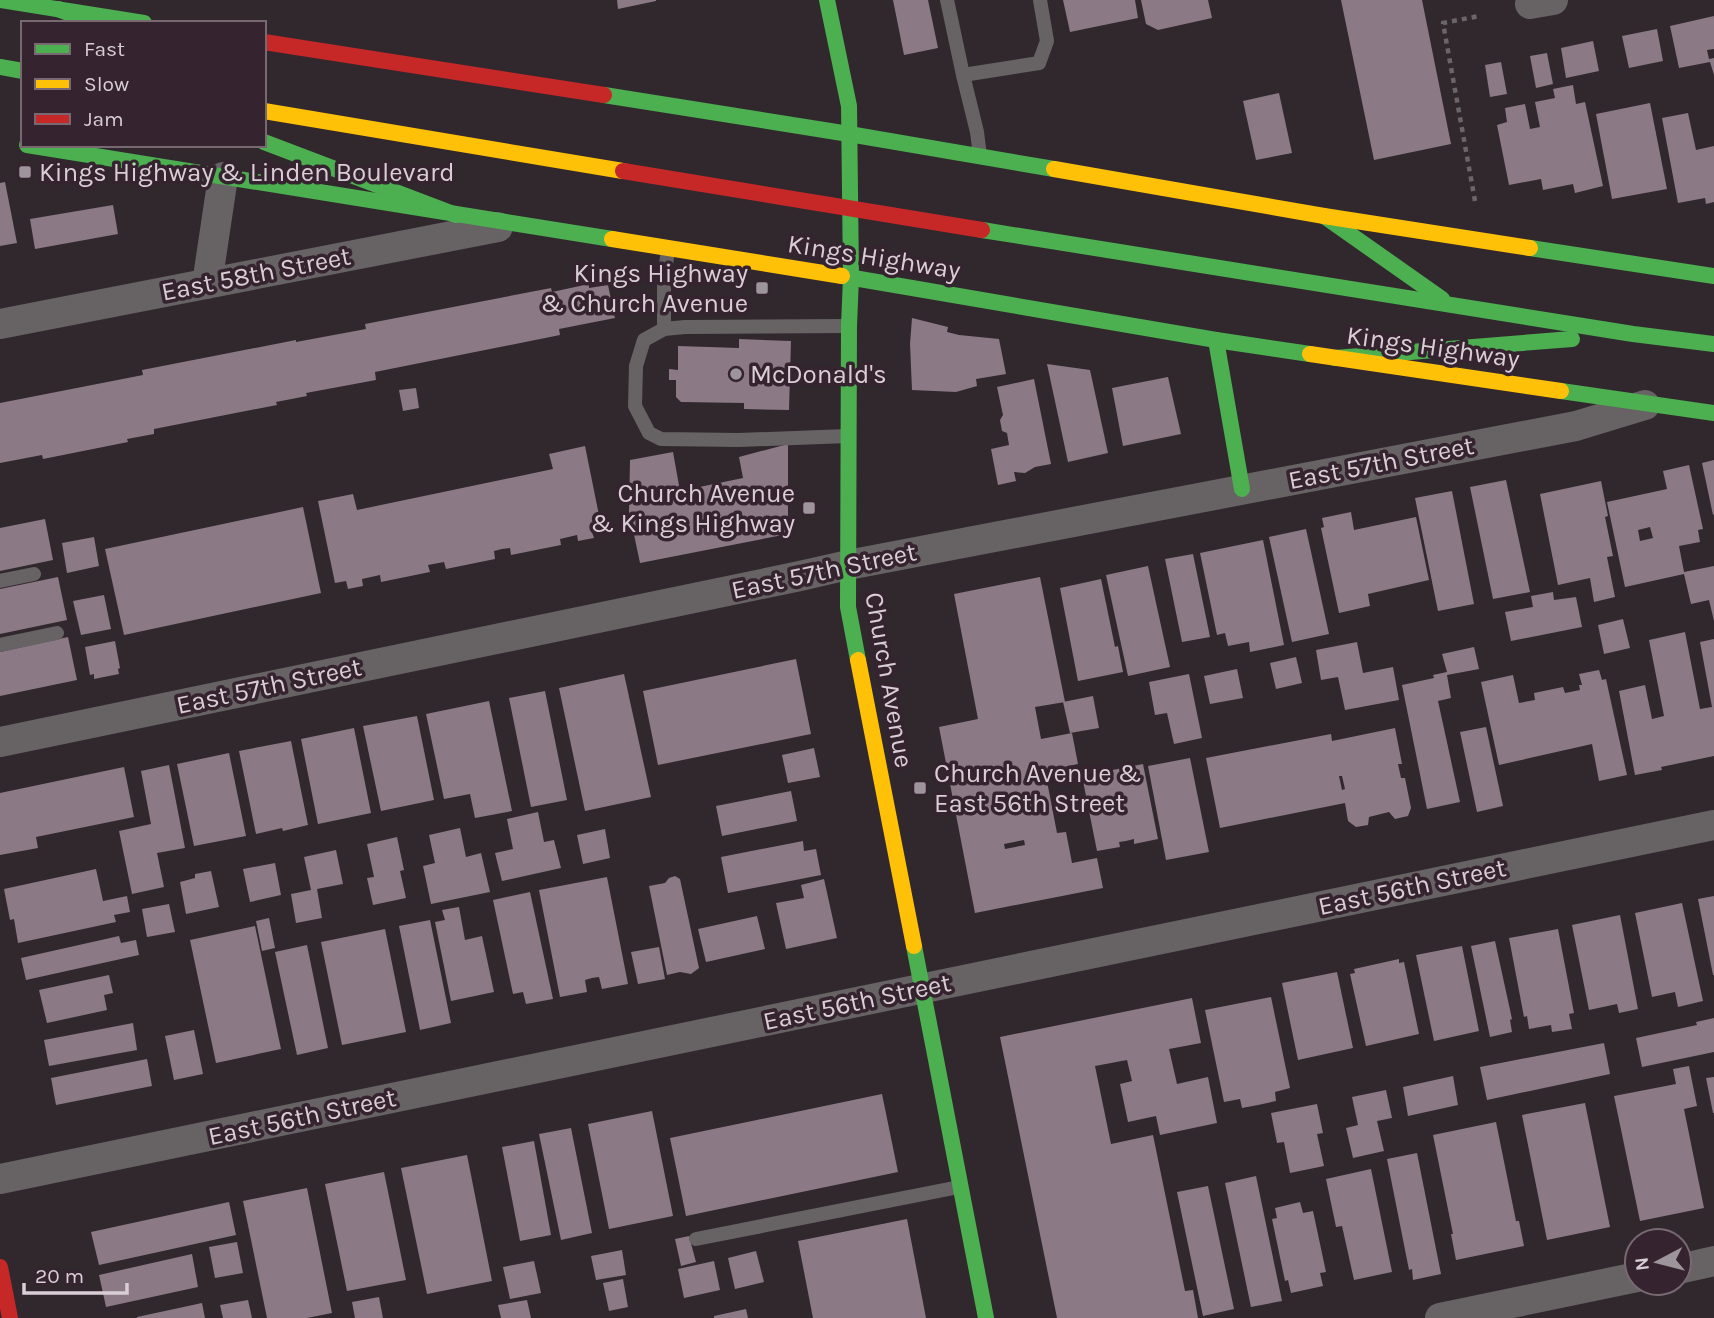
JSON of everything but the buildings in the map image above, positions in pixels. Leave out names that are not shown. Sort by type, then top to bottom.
[{"type":"main road","points":[[0,0],[132,21]]},
{"type":"main road","name":"Church Avenue","points":[[827,0],[849,106],[851,277],[848,607],[986,1318]]},
{"type":"main road","points":[[58,9],[89,21]]},
{"type":"main road","points":[[266,42],[849,134],[1324,216],[1714,276]]},
{"type":"main road","points":[[0,67],[21,71]]},
{"type":"main road","points":[[303,101],[382,130]]},
{"type":"main road","name":"Kings Highway","points":[[266,111],[851,209],[1633,334],[1714,344]]},
{"type":"main road","points":[[266,143],[456,215]]},
{"type":"main road","name":"Kings Highway","points":[[38,147],[851,277],[1216,340],[1714,413]]},
{"type":"main road","points":[[1324,216],[1450,304]]},
{"type":"main road","points":[[1335,358],[1633,334]]},
{"type":"main road","points":[[1216,340],[1242,489]]},
{"type":"main road","points":[[0,1267],[10,1318]]},
{"type":"street","points":[[207,284],[223,177]]},
{"type":"street","name":"East 58th Street","points":[[0,324],[513,224]]},
{"type":"street","name":"East 57th Street","points":[[0,742],[848,565],[1576,426],[1649,404]]},
{"type":"street","name":"East 56th Street","points":[[0,1179],[1714,825]]},
{"type":"street","points":[[1693,1266],[1714,1261]]},
{"type":"street","points":[[1440,1318],[1623,1280]]},
{"type":"lane","points":[[947,0],[977,132],[980,157]]},
{"type":"lane","points":[[963,75],[1038,64],[1047,41],[1040,0]]},
{"type":"lane","points":[[664,329],[664,278],[668,248]]},
{"type":"lane","points":[[848,436],[739,440],[661,439],[649,433],[635,406],[635,366],[644,340],[664,329],[849,326]]},
{"type":"lane","points":[[0,581],[34,574]]},
{"type":"lane","points":[[0,645],[57,633]]},
{"type":"lane","points":[[696,1239],[960,1187]]},
{"type":"path","points":[[1475,201],[1443,23],[1479,16]]},
{"type":"traffic: fast","points":[[0,0],[131,21]]},
{"type":"traffic: fast","points":[[827,0],[849,106],[851,277],[848,607],[858,660]]},
{"type":"traffic: fast","points":[[58,9],[89,21]]},
{"type":"traffic: fast","points":[[0,67],[21,71]]},
{"type":"traffic: fast","points":[[604,95],[1054,169]]},
{"type":"traffic: fast","points":[[266,143],[456,215]]},
{"type":"traffic: fast","points":[[39,147],[612,239]]},
{"type":"traffic: fast","points":[[1324,216],[1442,299]]},
{"type":"traffic: fast","points":[[982,230],[1633,334],[1714,344]]},
{"type":"traffic: fast","points":[[1530,248],[1714,276]]},
{"type":"traffic: fast","points":[[842,276],[1310,354]]},
{"type":"traffic: fast","points":[[1335,358],[1572,339]]},
{"type":"traffic: fast","points":[[1216,340],[1242,489]]},
{"type":"traffic: fast","points":[[1561,391],[1714,413]]},
{"type":"traffic: fast","points":[[914,946],[986,1318]]},
{"type":"traffic: slow","points":[[266,111],[623,171]]},
{"type":"traffic: slow","points":[[1054,169],[1324,216],[1530,248]]},
{"type":"traffic: slow","points":[[612,239],[842,276]]},
{"type":"traffic: slow","points":[[1310,354],[1561,391]]},
{"type":"traffic: slow","points":[[858,660],[914,946]]},
{"type":"traffic: jam","points":[[266,42],[604,95]]},
{"type":"traffic: jam","points":[[623,171],[982,230]]},
{"type":"traffic: jam","points":[[0,1267],[10,1318]]},
{"type":"place","name":"Kings Highway & Linden Boulevard","points":[[25,172]]},
{"type":"place","name":"Kings Highway & Church Avenue","points":[[762,288]]},
{"type":"place","name":"McDonald's","points":[[736,374]]},
{"type":"place","name":"Church Avenue & Kings Highway","points":[[809,508]]},
{"type":"place","name":"Church Avenue & East 56th Street","points":[[920,788]]}]
